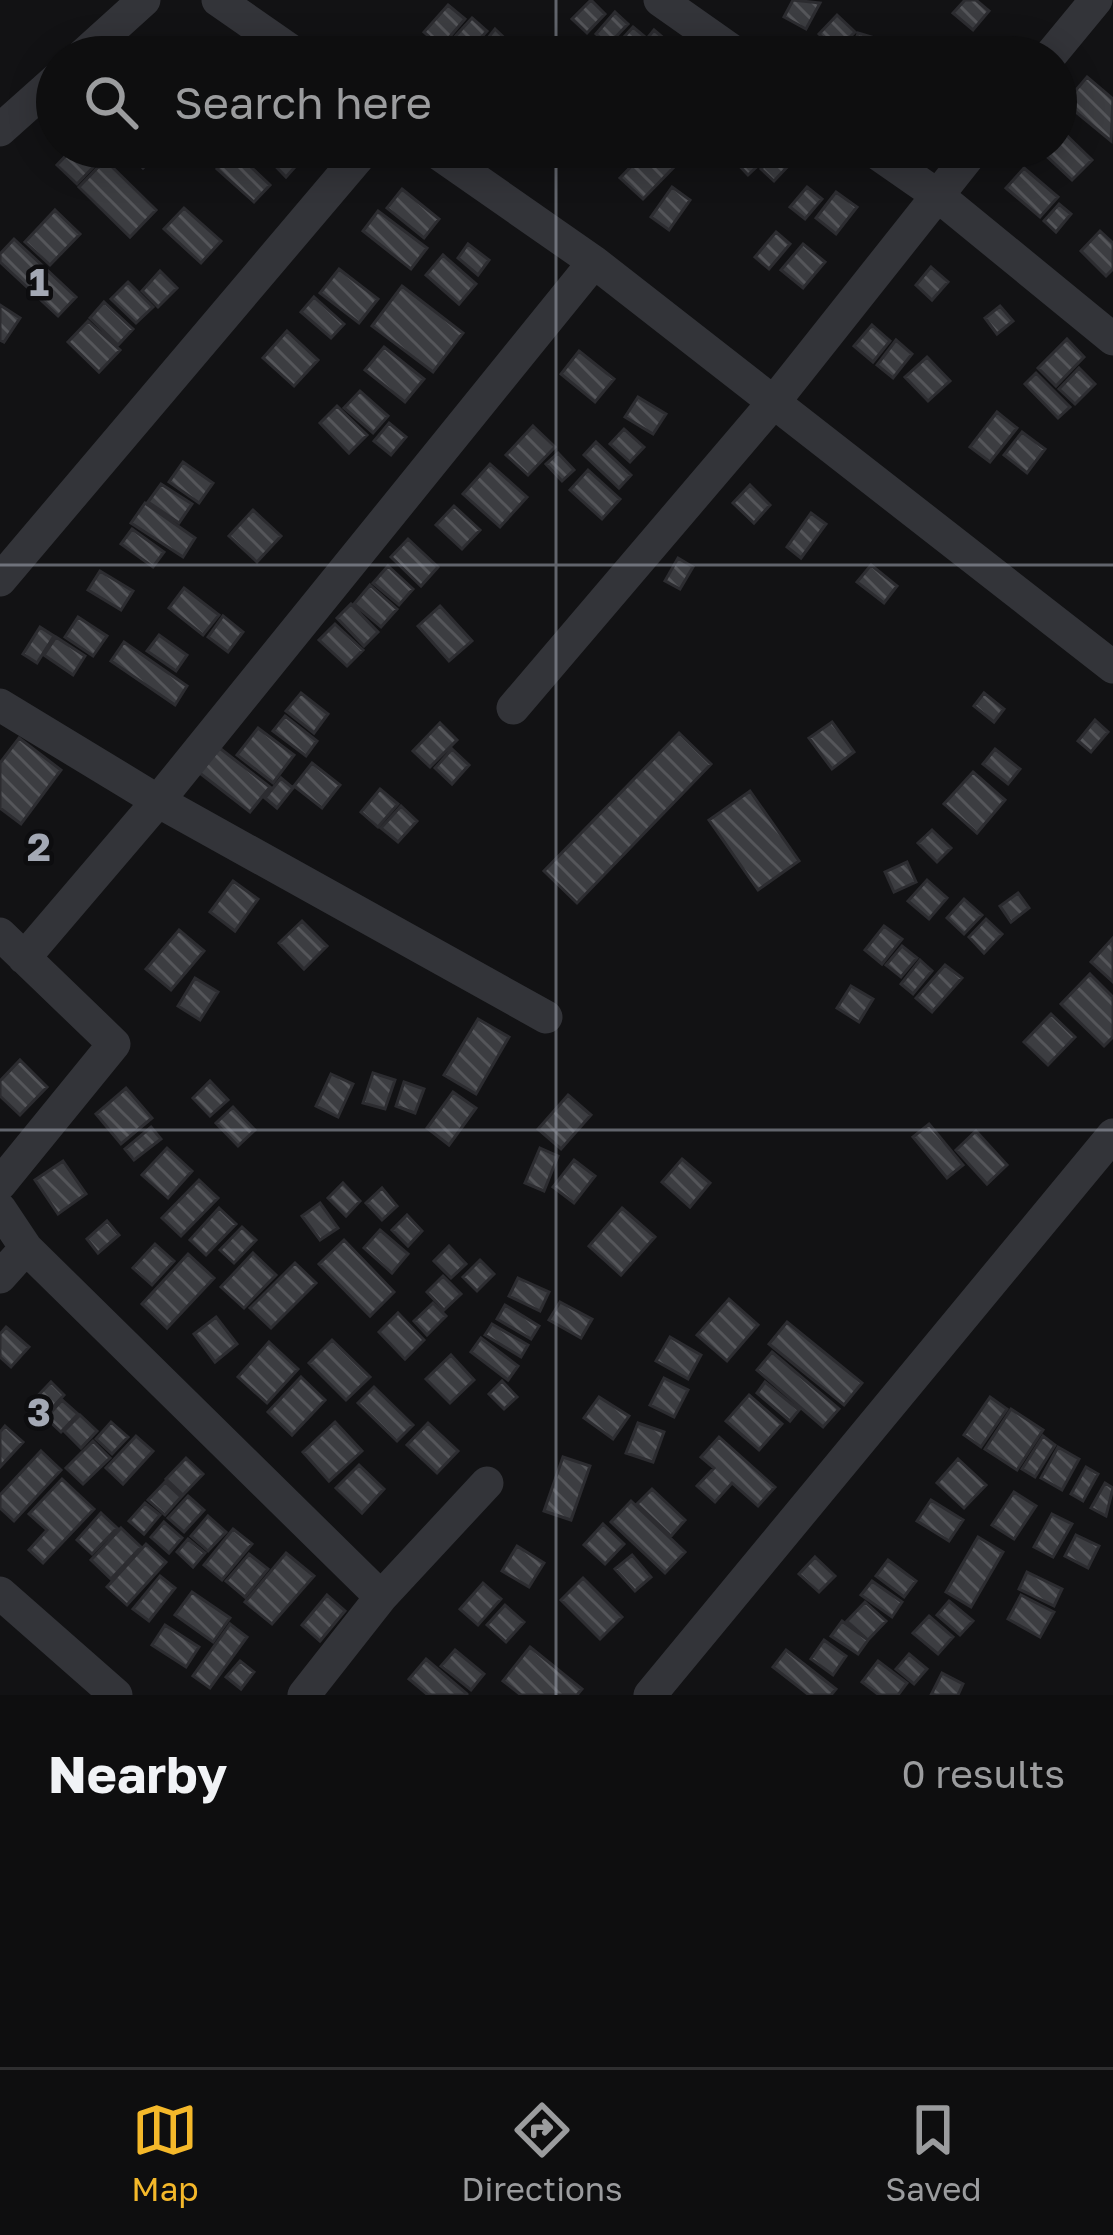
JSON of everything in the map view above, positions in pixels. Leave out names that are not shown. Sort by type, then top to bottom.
[{"type":"street","points":[[105,36],[145,0]]},
{"type":"street","points":[[218,0],[270,36]]},
{"type":"street","points":[[661,0],[712,36]]},
{"type":"street","points":[[1066,36],[1096,0]]},
{"type":"street","points":[[0,130],[36,98]]},
{"type":"street","points":[[0,580],[349,168]]},
{"type":"street","points":[[459,168],[594,262],[1113,667]]},
{"type":"street","points":[[898,168],[1113,340]]},
{"type":"street","points":[[513,708],[773,403],[959,168]]},
{"type":"street","points":[[0,1184],[114,1044],[12,946],[158,801],[594,262]]},
{"type":"street","points":[[0,705],[158,801],[546,1017]]},
{"type":"street","points":[[650,1695],[1113,1135]]},
{"type":"street","points":[[0,1209],[26,1248],[381,1597]]},
{"type":"street","points":[[0,1277],[26,1248]]},
{"type":"street","points":[[304,1695],[381,1597],[488,1483]]},
{"type":"street","points":[[0,1593],[116,1695]]},
{"type":"building","points":[[591,0],[605,14],[587,33],[572,19]]},
{"type":"building","points":[[793,0],[820,3],[806,29],[784,17]]},
{"type":"building","points":[[965,0],[976,0],[989,11],[973,30],[953,13]]},
{"type":"building","points":[[448,5],[465,19],[450,36],[424,32]]},
{"type":"building","points":[[615,12],[628,24],[617,36],[596,34]]},
{"type":"building","points":[[837,15],[855,32],[851,36],[819,34]]},
{"type":"building","points":[[472,18],[487,31],[482,36],[456,36]]},
{"type":"building","points":[[1087,77],[1113,99],[1111,141],[1077,113],[1077,89]]},
{"type":"building","points":[[1077,145],[1092,160],[1072,180],[1059,168],[1077,168]]},
{"type":"building","points":[[60,168],[92,168],[77,184]]},
{"type":"building","points":[[97,168],[113,168],[156,210],[130,237],[79,187]]},
{"type":"building","points":[[252,168],[270,185],[254,202],[217,169]]},
{"type":"building","points":[[630,168],[673,168],[643,199],[620,178]]},
{"type":"building","points":[[762,168],[786,168],[774,181]]},
{"type":"building","points":[[1024,168],[1058,197],[1040,217],[1006,188]]},
{"type":"building","points":[[672,187],[690,200],[669,230],[651,217]]},
{"type":"building","points":[[807,187],[822,199],[805,219],[790,207]]},
{"type":"building","points":[[402,189],[439,219],[424,238],[387,208]]},
{"type":"building","points":[[836,192],[857,207],[836,234],[816,218]]},
{"type":"building","points":[[1059,204],[1071,214],[1056,232],[1044,221]]},
{"type":"building","points":[[184,208],[221,241],[201,263],[164,229]]},
{"type":"building","points":[[55,210],[80,234],[50,265],[25,242]]},
{"type":"building","points":[[378,211],[427,248],[411,269],[363,231]]},
{"type":"building","points":[[1100,231],[1113,243],[1113,269],[1106,276],[1081,251]]},
{"type":"building","points":[[776,232],[790,244],[769,269],[755,257]]},
{"type":"building","points":[[14,239],[76,297],[58,316],[0,262],[0,254]]},
{"type":"building","points":[[468,244],[489,260],[478,275],[458,258]]},
{"type":"building","points":[[803,244],[825,262],[803,288],[781,270]]},
{"type":"building","points":[[443,255],[476,284],[459,304],[426,275]]},
{"type":"building","points":[[931,267],[948,282],[932,300],[916,285]]},
{"type":"building","points":[[339,269],[378,299],[359,323],[320,293]]},
{"type":"building","points":[[160,271],[177,288],[158,307],[142,291]]},
{"type":"building","points":[[128,282],[153,307],[136,323],[111,299]]},
{"type":"building","points":[[402,286],[463,333],[433,372],[372,326]]},
{"type":"building","points":[[314,297],[344,324],[331,338],[301,312]]},
{"type":"building","points":[[104,302],[133,329],[118,345],[90,318]]},
{"type":"building","points":[[0,305],[20,318],[4,342],[0,340]]},
{"type":"building","points":[[1000,306],[1013,321],[997,334],[985,318]]},
{"type":"building","points":[[88,321],[120,350],[99,372],[68,342]]},
{"type":"building","points":[[872,325],[890,341],[873,362],[854,346]]},
{"type":"building","points":[[287,331],[318,360],[294,386],[263,358]]},
{"type":"building","points":[[1067,339],[1084,357],[1056,386],[1038,368]]},
{"type":"building","points":[[896,340],[912,354],[893,378],[877,365]]},
{"type":"building","points":[[384,347],[424,379],[405,402],[365,370]]},
{"type":"building","points":[[579,351],[614,379],[595,402],[561,374]]},
{"type":"building","points":[[927,357],[950,381],[928,401],[905,377]]},
{"type":"building","points":[[1079,368],[1095,384],[1075,404],[1059,389]]},
{"type":"building","points":[[1036,373],[1070,407],[1058,418],[1025,384]]},
{"type":"building","points":[[360,391],[388,416],[373,433],[344,408]]},
{"type":"building","points":[[638,397],[666,414],[653,434],[625,417]]},
{"type":"building","points":[[337,406],[367,435],[349,453],[320,423]]},
{"type":"building","points":[[997,412],[1017,428],[990,462],[970,447]]},
{"type":"building","points":[[389,423],[406,437],[391,455],[374,441]]},
{"type":"building","points":[[533,426],[555,447],[528,475],[506,455]]},
{"type":"building","points":[[624,429],[644,447],[630,462],[610,444]]},
{"type":"building","points":[[1022,432],[1045,449],[1027,473],[1004,455]]},
{"type":"building","points":[[596,442],[631,475],[619,488],[584,455]]},
{"type":"building","points":[[558,453],[574,470],[562,481],[546,464]]},
{"type":"building","points":[[183,462],[213,483],[199,503],[169,482]]},
{"type":"building","points":[[490,464],[527,497],[500,527],[463,494]]},
{"type":"building","points":[[588,470],[620,499],[602,519],[570,490]]},
{"type":"building","points":[[161,484],[192,504],[179,523],[148,502]]},
{"type":"building","points":[[750,485],[770,505],[754,523],[733,503]]},
{"type":"building","points":[[145,503],[195,538],[183,557],[131,523]]},
{"type":"building","points":[[454,506],[480,530],[462,549],[436,525]]},
{"type":"building","points":[[253,510],[281,536],[257,562],[229,536]]},
{"type":"building","points":[[811,513],[826,524],[801,558],[787,547]]},
{"type":"building","points":[[132,529],[164,552],[153,567],[121,544]]},
{"type":"building","points":[[408,539],[438,567],[421,586],[391,557]]},
{"type":"building","points":[[678,558],[693,567],[680,589],[665,581]]},
{"type":"building","points":[[871,565],[897,586],[884,603],[857,582]]},
{"type":"building","points":[[388,566],[413,589],[399,605],[373,583]]},
{"type":"building","points":[[100,571],[133,591],[121,610],[88,590]]},
{"type":"building","points":[[370,585],[397,609],[381,627],[354,604]]},
{"type":"building","points":[[184,588],[219,615],[203,635],[169,608]]},
{"type":"building","points":[[351,604],[378,632],[364,646],[337,618]]},
{"type":"building","points":[[440,606],[472,641],[449,661],[418,626]]},
{"type":"building","points":[[223,616],[243,632],[228,652],[208,637]]},
{"type":"building","points":[[78,617],[107,636],[93,656],[65,637]]},
{"type":"building","points":[[335,624],[363,650],[347,666],[319,640]]},
{"type":"building","points":[[40,627],[54,636],[37,663],[23,654]]},
{"type":"building","points":[[159,635],[187,655],[176,671],[147,651]]},
{"type":"building","points":[[56,637],[85,656],[73,675],[44,655]]},
{"type":"building","points":[[124,642],[187,686],[175,705],[111,661]]},
{"type":"building","points":[[301,693],[328,714],[314,733],[286,711]]},
{"type":"building","points":[[984,693],[1004,709],[994,722],[974,706]]},
{"type":"building","points":[[285,716],[317,741],[306,756],[273,731]]},
{"type":"building","points":[[1095,720],[1108,732],[1091,752],[1078,741]]},
{"type":"building","points":[[832,722],[854,752],[832,769],[809,738]]},
{"type":"building","points":[[440,723],[457,740],[430,767],[413,751]]},
{"type":"building","points":[[258,728],[294,755],[273,783],[237,755]]},
{"type":"building","points":[[679,733],[711,764],[577,903],[544,871]]},
{"type":"building","points":[[19,738],[61,770],[21,824],[0,808],[0,763]]},
{"type":"building","points":[[217,746],[270,787],[250,812],[197,771]]},
{"type":"building","points":[[452,749],[469,765],[452,784],[435,768]]},
{"type":"building","points":[[995,749],[1020,769],[1008,784],[983,764]]},
{"type":"building","points":[[312,763],[340,785],[322,808],[294,786]]},
{"type":"building","points":[[973,772],[1005,800],[977,833],[944,804]]},
{"type":"building","points":[[281,778],[293,788],[277,808],[265,798]]},
{"type":"building","points":[[380,789],[398,804],[378,827],[361,812]]},
{"type":"building","points":[[750,791],[799,861],[758,890],[709,820]]},
{"type":"building","points":[[401,806],[417,821],[398,842],[381,828]]},
{"type":"building","points":[[932,830],[951,848],[937,862],[918,843]]},
{"type":"building","points":[[907,862],[916,882],[894,892],[885,872]]},
{"type":"building","points":[[927,880],[947,898],[929,919],[908,901]]},
{"type":"building","points":[[233,881],[258,899],[235,931],[210,912]]},
{"type":"building","points":[[1018,893],[1029,908],[1011,922],[1000,906]]},
{"type":"building","points":[[964,899],[982,915],[964,934],[947,918]]},
{"type":"building","points":[[986,919],[1002,934],[984,953],[969,937]]},
{"type":"building","points":[[302,921],[327,946],[304,969],[279,943]]},
{"type":"building","points":[[884,926],[902,939],[882,964],[865,950]]},
{"type":"building","points":[[179,930],[204,951],[171,990],[146,969]]},
{"type":"building","points":[[1113,938],[1113,982],[1091,962]]},
{"type":"building","points":[[902,946],[917,958],[901,977],[886,965]]},
{"type":"building","points":[[920,960],[932,971],[913,994],[901,984]]},
{"type":"building","points":[[945,965],[962,978],[932,1012],[916,998]]},
{"type":"building","points":[[1090,974],[1113,997],[1113,1037],[1104,1046],[1061,1004]]},
{"type":"building","points":[[195,978],[218,992],[200,1020],[178,1006]]},
{"type":"building","points":[[851,986],[873,999],[859,1022],[837,1008]]},
{"type":"building","points":[[1051,1014],[1075,1037],[1048,1065],[1024,1042]]},
{"type":"building","points":[[478,1019],[509,1037],[476,1094],[444,1075]]},
{"type":"building","points":[[20,1060],[47,1087],[20,1115],[0,1096],[0,1081]]},
{"type":"building","points":[[373,1073],[395,1080],[385,1109],[363,1103]]},
{"type":"building","points":[[331,1074],[353,1084],[338,1117],[316,1106]]},
{"type":"building","points":[[210,1081],[228,1100],[210,1116],[193,1098]]},
{"type":"building","points":[[404,1082],[424,1089],[415,1113],[396,1106]]},
{"type":"building","points":[[126,1088],[152,1118],[121,1144],[96,1114]]},
{"type":"building","points":[[453,1092],[476,1108],[449,1145],[427,1128]]},
{"type":"building","points":[[568,1095],[591,1115],[561,1149],[538,1129]]},
{"type":"building","points":[[233,1107],[255,1130],[238,1146],[216,1123]]},
{"type":"building","points":[[929,1124],[963,1165],[947,1178],[913,1137]]},
{"type":"building","points":[[151,1127],[161,1139],[134,1160],[125,1149]]},
{"type":"building","points":[[976,1131],[1007,1165],[987,1184],[956,1150]]},
{"type":"building","points":[[167,1148],[192,1171],[168,1198],[142,1175]]},
{"type":"building","points":[[540,1148],[558,1156],[544,1191],[525,1183]]},
{"type":"building","points":[[682,1159],[710,1183],[690,1207],[662,1182]]},
{"type":"building","points":[[574,1160],[595,1176],[574,1203],[553,1187]]},
{"type":"building","points":[[63,1161],[86,1194],[58,1214],[35,1180]]},
{"type":"building","points":[[199,1180],[218,1198],[181,1236],[162,1218]]},
{"type":"building","points":[[343,1183],[360,1201],[346,1216],[328,1198]]},
{"type":"building","points":[[382,1188],[397,1206],[382,1220],[366,1203]]},
{"type":"building","points":[[320,1203],[338,1228],[320,1240],[302,1216]]},
{"type":"building","points":[[219,1208],[236,1224],[206,1255],[190,1240]]},
{"type":"building","points":[[622,1208],[655,1237],[621,1275],[589,1246]]},
{"type":"building","points":[[407,1215],[422,1231],[408,1246],[392,1230]]},
{"type":"building","points":[[107,1221],[119,1235],[98,1253],[87,1239]]},
{"type":"building","points":[[242,1227],[256,1240],[234,1263],[220,1250]]},
{"type":"building","points":[[380,1230],[408,1254],[392,1273],[364,1248]]},
{"type":"building","points":[[344,1240],[394,1292],[370,1316],[319,1264]]},
{"type":"building","points":[[155,1244],[174,1261],[152,1285],[133,1268]]},
{"type":"building","points":[[449,1246],[466,1264],[451,1278],[434,1261]]},
{"type":"building","points":[[253,1253],[276,1275],[244,1308],[221,1287]]},
{"type":"building","points":[[188,1254],[214,1278],[167,1328],[142,1304]]},
{"type":"building","points":[[480,1260],[494,1274],[477,1291],[463,1277]]},
{"type":"building","points":[[295,1263],[316,1283],[271,1328],[250,1308]]},
{"type":"building","points":[[443,1276],[461,1294],[444,1310],[427,1292]]},
{"type":"building","points":[[518,1278],[549,1292],[540,1311],[509,1296]]},
{"type":"building","points":[[729,1299],[758,1325],[727,1361],[697,1335]]},
{"type":"building","points":[[560,1302],[592,1319],[581,1338],[549,1320]]},
{"type":"building","points":[[433,1303],[446,1316],[427,1335],[414,1321]]},
{"type":"building","points":[[505,1305],[539,1326],[531,1339],[497,1319]]},
{"type":"building","points":[[398,1313],[424,1340],[405,1359],[379,1332]]},
{"type":"building","points":[[216,1317],[237,1344],[215,1362],[194,1334]]},
{"type":"building","points":[[787,1322],[862,1383],[844,1405],[769,1344]]},
{"type":"building","points":[[492,1324],[528,1345],[521,1357],[485,1335]]},
{"type":"building","points":[[6,1327],[29,1347],[11,1367],[0,1357],[0,1334]]},
{"type":"building","points":[[670,1337],[701,1355],[688,1379],[656,1361]]},
{"type":"building","points":[[481,1338],[518,1366],[508,1380],[471,1352]]},
{"type":"building","points":[[332,1340],[370,1377],[346,1400],[309,1363]]},
{"type":"building","points":[[269,1342],[298,1369],[267,1403],[238,1377]]},
{"type":"building","points":[[772,1352],[839,1409],[823,1427],[757,1370]]},
{"type":"building","points":[[451,1355],[474,1380],[450,1403],[426,1379]]},
{"type":"building","points":[[301,1377],[325,1400],[292,1435],[268,1412]]},
{"type":"building","points":[[664,1378],[688,1390],[674,1417],[650,1405]]},
{"type":"building","points":[[502,1381],[517,1397],[504,1409],[489,1394]]},
{"type":"building","points":[[51,1382],[64,1395],[43,1418],[29,1405]]},
{"type":"building","points":[[765,1382],[799,1410],[790,1421],[757,1393]]},
{"type":"building","points":[[374,1387],[413,1425],[397,1441],[358,1403]]},
{"type":"building","points":[[749,1395],[782,1424],[759,1450],[726,1421]]},
{"type":"building","points":[[599,1397],[629,1416],[613,1439],[584,1418]]},
{"type":"building","points":[[990,1397],[1007,1409],[981,1447],[964,1435]]},
{"type":"building","points":[[62,1400],[78,1414],[61,1432],[46,1418]]},
{"type":"building","points":[[1011,1409],[1043,1430],[1017,1470],[985,1449]]},
{"type":"building","points":[[80,1415],[97,1431],[81,1448],[64,1431]]},
{"type":"building","points":[[111,1422],[128,1437],[112,1454],[96,1439]]},
{"type":"building","points":[[335,1422],[362,1451],[329,1481],[303,1452]]},
{"type":"building","points":[[428,1423],[458,1451],[437,1473],[407,1445]]},
{"type":"building","points":[[638,1423],[664,1432],[653,1462],[626,1453]]},
{"type":"building","points":[[5,1426],[23,1442],[0,1467],[0,1432]]},
{"type":"building","points":[[136,1436],[153,1451],[123,1484],[106,1468]]},
{"type":"building","points":[[1043,1436],[1055,1445],[1035,1477],[1022,1469]]},
{"type":"building","points":[[719,1437],[775,1487],[758,1506],[732,1483],[715,1502],[697,1486],[714,1468],[701,1457]]},
{"type":"building","points":[[93,1441],[110,1458],[83,1484],[66,1468]]},
{"type":"building","points":[[1058,1447],[1079,1459],[1062,1490],[1041,1478]]},
{"type":"building","points":[[41,1451],[61,1470],[14,1521],[0,1508],[0,1495]]},
{"type":"building","points":[[563,1457],[590,1466],[571,1520],[544,1511]]},
{"type":"building","points":[[186,1458],[203,1474],[183,1495],[166,1479]]},
{"type":"building","points":[[958,1459],[986,1485],[964,1508],[937,1483]]},
{"type":"building","points":[[359,1465],[384,1489],[362,1513],[336,1488]]},
{"type":"building","points":[[1086,1467],[1098,1474],[1083,1501],[1071,1494]]},
{"type":"building","points":[[62,1479],[94,1509],[43,1563],[29,1550],[47,1530],[29,1514]]},
{"type":"building","points":[[165,1482],[181,1497],[165,1515],[148,1500]]},
{"type":"building","points":[[1105,1483],[1113,1488],[1106,1516],[1091,1508]]},
{"type":"building","points":[[652,1489],[685,1520],[671,1536],[637,1504]]},
{"type":"building","points":[[1014,1492],[1036,1506],[1014,1539],[992,1525]]},
{"type":"building","points":[[188,1496],[204,1510],[184,1532],[168,1518]]},
{"type":"building","points":[[931,1500],[963,1520],[949,1541],[917,1521]]},
{"type":"building","points":[[631,1501],[685,1552],[665,1573],[611,1522]]},
{"type":"building","points":[[145,1503],[160,1515],[144,1534],[129,1521]]},
{"type":"building","points":[[101,1513],[117,1528],[92,1554],[77,1540]]},
{"type":"building","points":[[1052,1514],[1072,1524],[1053,1557],[1034,1547]]},
{"type":"building","points":[[208,1516],[226,1532],[208,1551],[191,1536]]},
{"type":"building","points":[[164,1522],[182,1538],[169,1553],[151,1537]]},
{"type":"building","points":[[603,1524],[624,1544],[605,1564],[584,1545]]},
{"type":"building","points":[[121,1528],[141,1547],[111,1579],[91,1560]]},
{"type":"building","points":[[233,1529],[252,1544],[222,1580],[204,1565]]},
{"type":"building","points":[[1076,1535],[1099,1546],[1088,1568],[1065,1556]]},
{"type":"building","points":[[978,1537],[1003,1552],[971,1607],[946,1592]]},
{"type":"building","points":[[188,1539],[205,1553],[193,1567],[177,1552]]},
{"type":"building","points":[[146,1544],[166,1562],[127,1605],[107,1587]]},
{"type":"building","points":[[517,1546],[544,1563],[529,1587],[502,1571]]},
{"type":"building","points":[[286,1553],[314,1576],[272,1624],[245,1602]]},
{"type":"building","points":[[249,1554],[268,1569],[245,1597],[226,1581]]},
{"type":"building","points":[[632,1555],[651,1577],[635,1591],[615,1569]]},
{"type":"building","points":[[815,1557],[835,1576],[819,1592],[799,1574]]},
{"type":"building","points":[[888,1560],[916,1581],[904,1597],[876,1576]]},
{"type":"building","points":[[1027,1572],[1062,1589],[1054,1606],[1019,1589]]},
{"type":"building","points":[[160,1576],[175,1588],[149,1621],[133,1609]]},
{"type":"building","points":[[583,1578],[622,1617],[600,1639],[561,1600]]},
{"type":"building","points":[[872,1581],[902,1602],[892,1617],[861,1595]]},
{"type":"building","points":[[483,1583],[501,1599],[478,1625],[460,1609]]},
{"type":"building","points":[[192,1592],[230,1618],[213,1642],[175,1615]]},
{"type":"building","points":[[327,1595],[345,1611],[320,1641],[302,1625]]},
{"type":"building","points":[[1021,1595],[1054,1612],[1040,1637],[1008,1619]]},
{"type":"building","points":[[949,1601],[973,1621],[960,1635],[937,1615]]},
{"type":"building","points":[[865,1602],[886,1621],[868,1640],[847,1621]]},
{"type":"building","points":[[505,1605],[524,1622],[506,1642],[487,1625]]},
{"type":"building","points":[[929,1616],[953,1637],[938,1654],[913,1633]]},
{"type":"building","points":[[842,1621],[868,1640],[858,1654],[831,1636]]},
{"type":"building","points":[[230,1624],[247,1637],[210,1688],[193,1676]]},
{"type":"building","points":[[165,1625],[199,1647],[186,1667],[152,1645]]},
{"type":"building","points":[[824,1640],[846,1656],[833,1675],[811,1659]]},
{"type":"building","points":[[530,1647],[582,1689],[577,1695],[521,1695],[503,1681]]},
{"type":"building","points":[[455,1650],[484,1674],[471,1690],[441,1666]]},
{"type":"building","points":[[786,1650],[836,1689],[831,1695],[809,1695],[773,1667]]},
{"type":"building","points":[[909,1654],[927,1669],[914,1684],[896,1669]]},
{"type":"building","points":[[426,1659],[467,1695],[428,1695],[409,1679]]},
{"type":"building","points":[[240,1661],[254,1672],[241,1689],[226,1677]]},
{"type":"building","points":[[878,1661],[907,1683],[898,1695],[879,1695],[862,1682]]},
{"type":"building","points":[[942,1673],[963,1684],[958,1695],[931,1695]]}]
